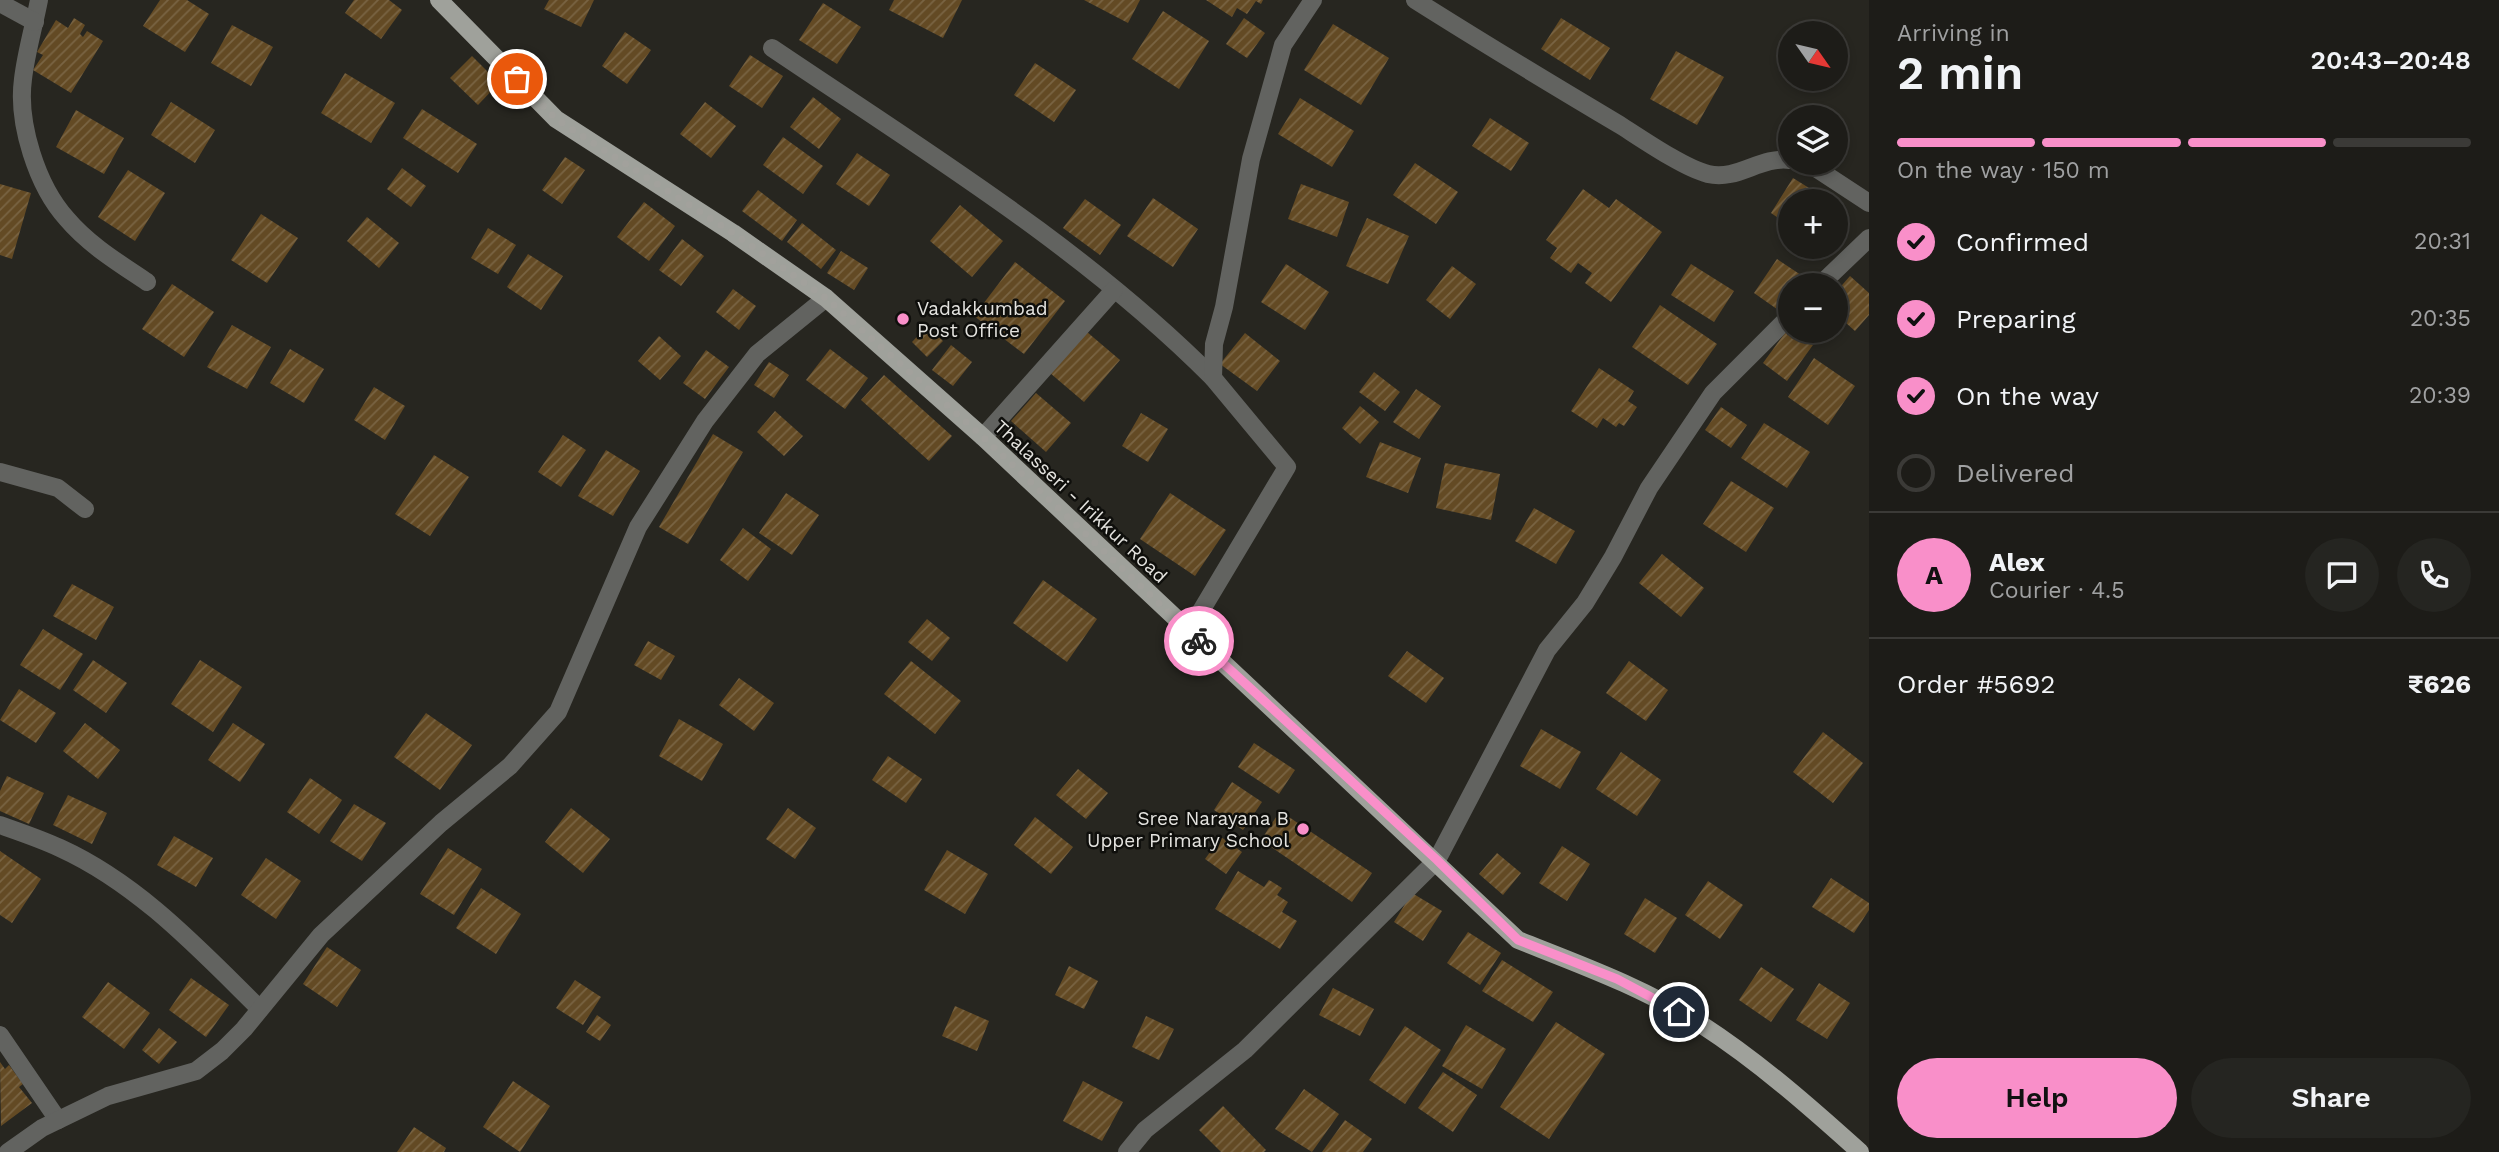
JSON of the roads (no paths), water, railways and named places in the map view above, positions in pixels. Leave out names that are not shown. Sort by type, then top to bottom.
[{"type":"main road","name":"Thalasseri - Irikkur Road","points":[[439,0],[556,119],[733,233],[826,298],[983,437],[1437,860],[1518,940],[1617,979],[1700,1023],[1750,1058],[1860,1152]]},
{"type":"street","points":[[39,0],[22,81],[23,133],[40,173],[66,218],[104,253],[147,282]]},
{"type":"street","points":[[1213,378],[1214,344],[1224,307],[1251,159],[1283,45],[1314,0]]},
{"type":"street","points":[[1415,0],[1643,139],[1708,174],[1733,175],[1755,164],[1778,159]]},
{"type":"street","points":[[0,3],[35,22]]},
{"type":"street","points":[[772,47],[1044,235],[1176,340],[1213,378],[1287,467],[1189,631]]},
{"type":"street","points":[[1826,175],[1869,203]]},
{"type":"street","points":[[1833,273],[1869,238]]},
{"type":"street","points":[[983,437],[1114,290]]},
{"type":"street","points":[[8,1152],[58,1120],[108,1096],[196,1070],[222,1051],[321,935],[442,823],[510,766],[558,712],[638,527],[705,422],[757,354],[826,298]]},
{"type":"street","points":[[1127,1152],[1145,1130],[1245,1050],[1437,860],[1547,650],[1585,603],[1649,488],[1713,393],[1778,328]]},
{"type":"street","points":[[0,472],[58,488],[85,509]]},
{"type":"street","points":[[0,825],[60,848],[106,873],[148,903],[260,1009]]},
{"type":"street","points":[[0,1035],[58,1120]]},
{"type":"place","name":"Vadakkumbad Post Office","points":[[903,319]]},
{"type":"place","name":"Sree Narayana B Upper Primary School","points":[[1303,829]]}]
